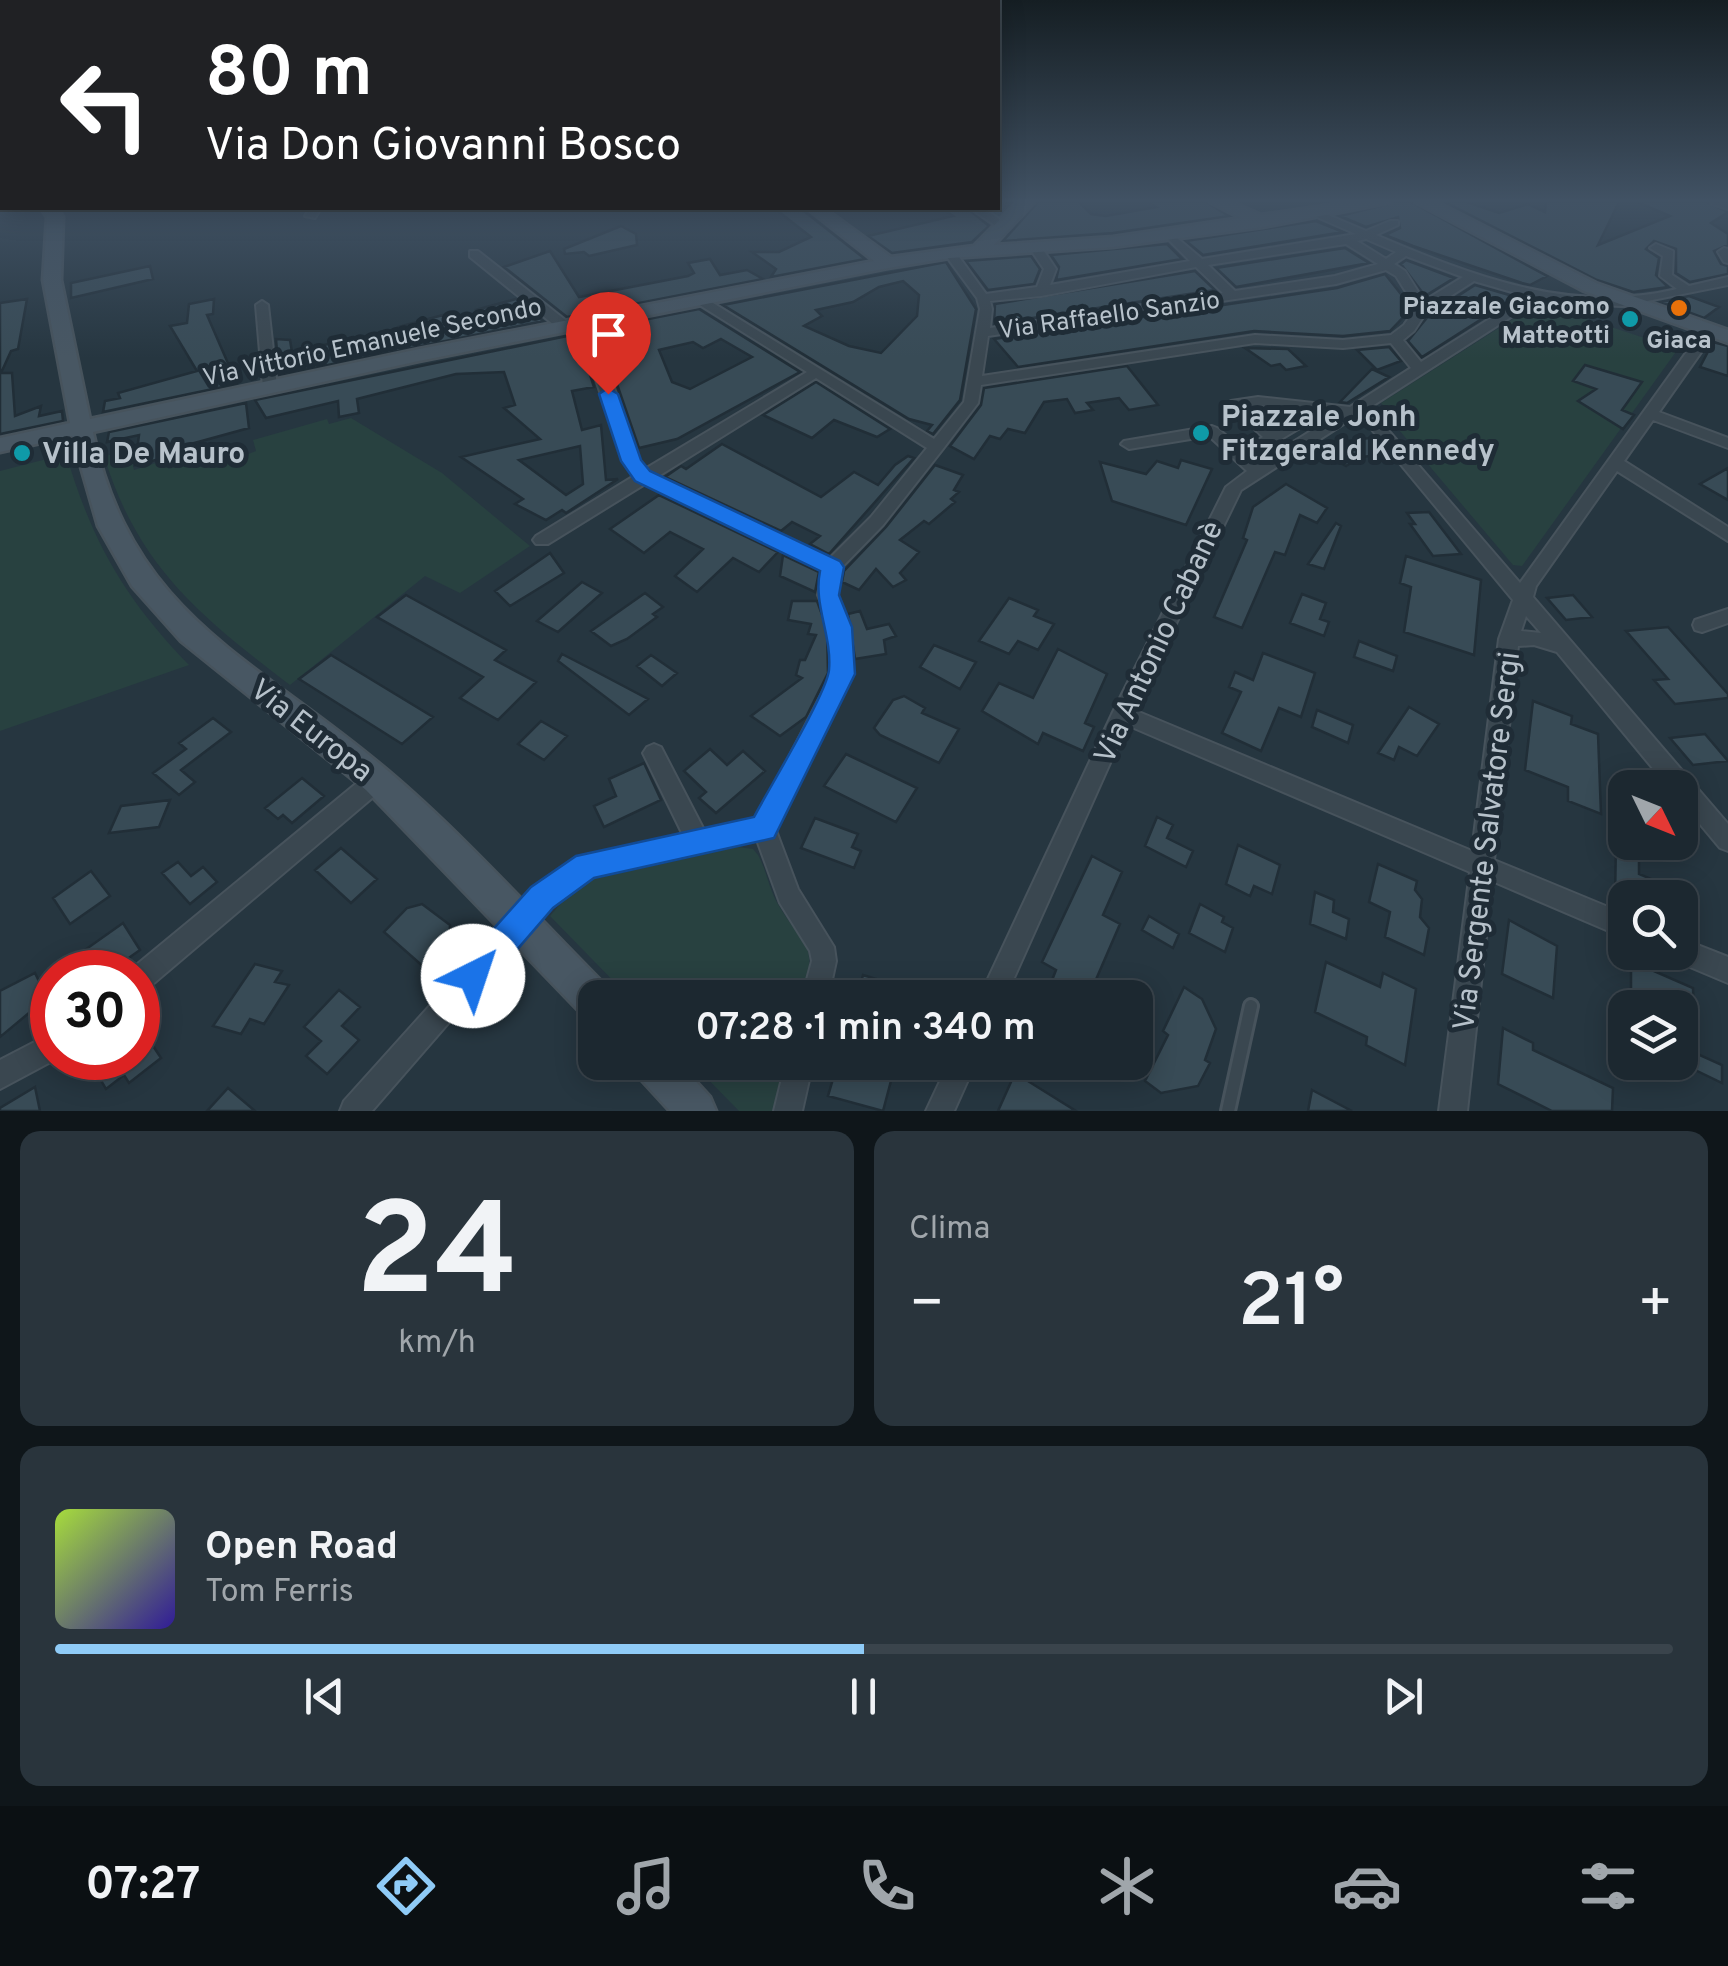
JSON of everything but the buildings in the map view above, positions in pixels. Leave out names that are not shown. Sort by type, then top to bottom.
[{"type":"street","name":"Via Europa","points":[[54,254],[52,280],[98,497],[141,579],[191,634],[377,780],[578,983]]},
{"type":"street","points":[[474,254],[574,324],[631,461],[642,476],[832,567]]},
{"type":"street","points":[[876,254],[888,263]]},
{"type":"street","name":"Via Vittorio Emanuele Secondo","points":[[0,445],[574,324],[945,254]]},
{"type":"street","points":[[819,980],[824,960],[822,946],[788,895],[764,828],[842,674],[840,627],[827,595],[832,567],[877,521],[971,403],[978,381],[983,298],[951,254]]},
{"type":"street","points":[[1039,254],[1050,269],[1040,292]]},
{"type":"street","points":[[1189,254],[1233,296]]},
{"type":"street","points":[[983,298],[1270,254]]},
{"type":"street","points":[[1370,254],[1401,274],[1422,308]]},
{"type":"street","name":"Via Raffaello Sanzio","points":[[983,333],[1336,280],[1399,254]]},
{"type":"street","points":[[1420,254],[1538,292],[1607,303],[1728,282]]},
{"type":"street","points":[[1527,254],[1624,302],[1719,334]]},
{"type":"street","points":[[1669,254],[1666,276],[1685,288]]},
{"type":"street","points":[[978,381],[1256,339],[1343,344],[1395,338],[1409,328],[1422,308],[1475,274]]},
{"type":"street","name":"Via Antonio Cabanè","points":[[1000,980],[1224,500],[1248,464],[1355,408],[1538,292]]},
{"type":"street","points":[[700,299],[937,447]]},
{"type":"street","points":[[262,305],[270,387]]},
{"type":"street","name":"Via Sergente Salvatore Sergi","points":[[1453,1111],[1509,639],[1528,584],[1650,414],[1719,334]]},
{"type":"street","points":[[1395,338],[1418,368]]},
{"type":"street","points":[[542,540],[816,372]]},
{"type":"street","points":[[1273,437],[1236,404],[1258,401],[1320,410],[1355,408],[1524,598],[1728,842]]},
{"type":"street","points":[[1129,444],[1212,431],[1248,464],[1273,437],[1320,410]]},
{"type":"street","points":[[1650,414],[1728,443]]},
{"type":"street","points":[[1615,463],[1728,535]]},
{"type":"street","points":[[1702,625],[1728,616]]},
{"type":"street","points":[[1509,639],[1534,638],[1567,649]]},
{"type":"street","points":[[1122,714],[1608,919]]},
{"type":"street","points":[[654,753],[698,842]]},
{"type":"street","points":[[160,962],[377,780]]},
{"type":"street","points":[[354,1111],[542,898],[586,866],[764,828]]},
{"type":"street","points":[[1698,958],[1728,970]]},
{"type":"street","points":[[0,1075],[30,1058]]},
{"type":"street","points":[[668,1080],[696,1111]]},
{"type":"street","points":[[788,1111],[796,1080]]},
{"type":"street","points":[[940,1111],[955,1080]]},
{"type":"lane","points":[[1228,1111],[1251,1006]]},
{"type":"green space","points":[[1538,303],[1678,349],[1522,566],[1513,565],[1383,411],[1387,409],[1381,403]]},
{"type":"green space","points":[[351,418],[442,473],[530,546],[460,593],[425,576],[290,685],[228,636],[176,587],[135,529],[104,456],[129,451],[134,470],[221,442],[228,462],[256,451],[253,440],[327,419],[329,424]]},
{"type":"green space","points":[[66,454],[87,515],[113,568],[146,617],[189,665],[0,731],[0,471]]},
{"type":"green space","points":[[738,847],[753,849],[776,900],[806,946],[806,980],[612,980],[550,916],[570,893],[594,879]]},
{"type":"green space","points":[[709,1080],[782,1080],[774,1111],[739,1111]]},
{"type":"place","name":"Giaca","points":[[1679,308]]},
{"type":"place","name":"Piazzale Giacomo Matteotti","points":[[1630,319]]},
{"type":"place","name":"Piazzale Jonh Fitzgerald Kennedy","points":[[1201,433]]},
{"type":"place","name":"Villa De Mauro","points":[[22,453]]},
{"type":"route","points":[[473,976],[542,898],[586,866],[764,828],[842,674],[840,627],[827,595],[832,567],[642,476],[631,461],[608,394]]}]
